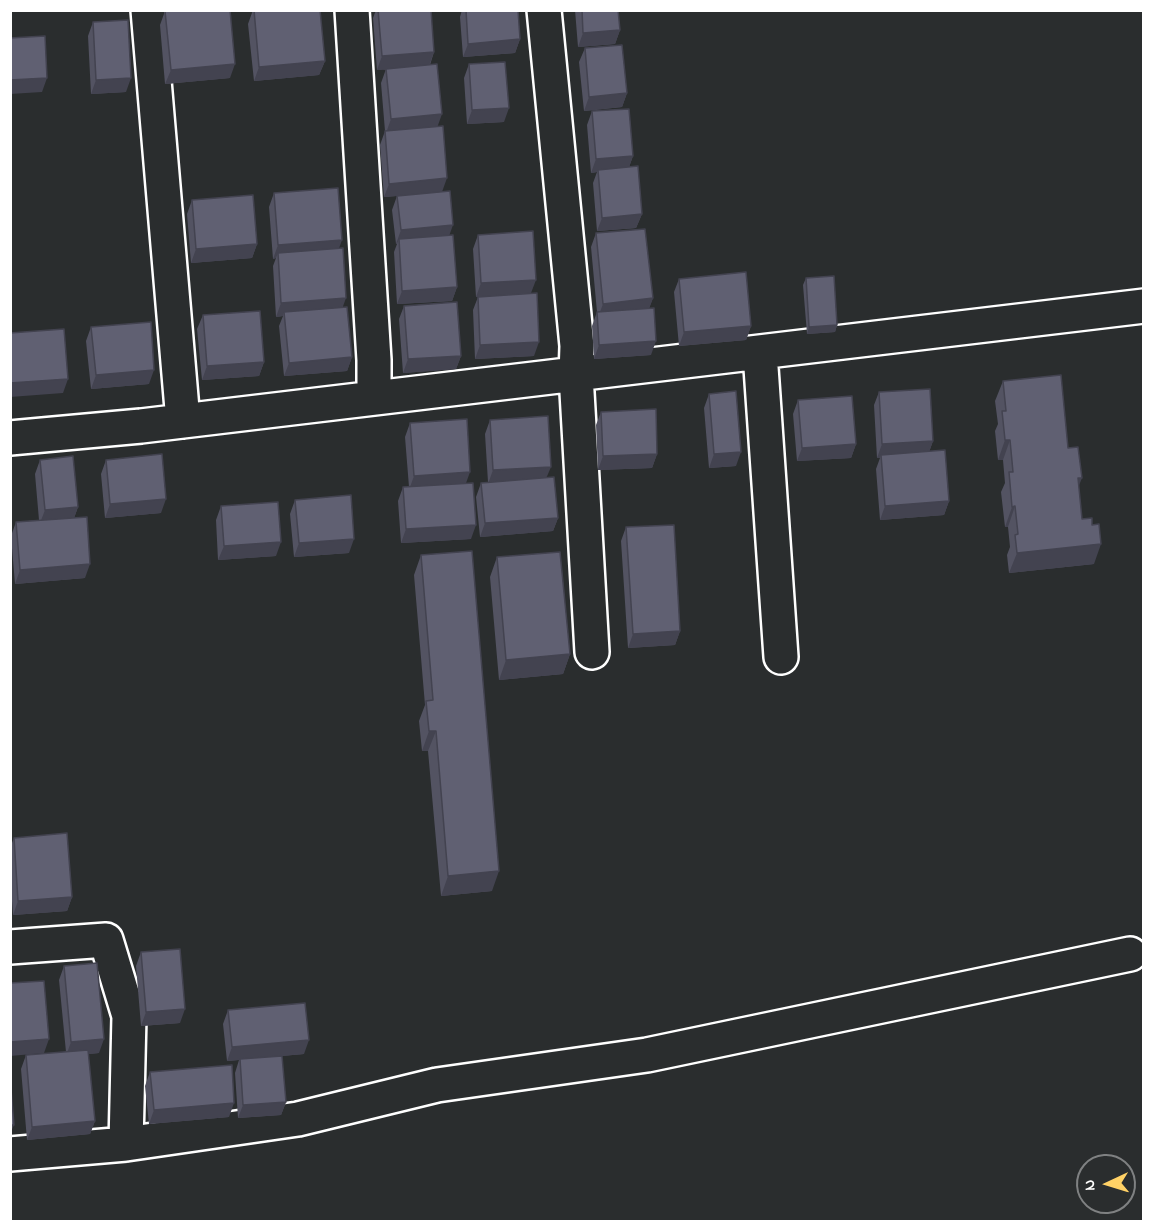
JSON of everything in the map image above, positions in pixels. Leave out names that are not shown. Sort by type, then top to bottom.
[{"type":"street","points":[[148,10],[183,421]]},
{"type":"street","points":[[352,10],[374,360],[374,398]]},
{"type":"street","points":[[544,10],[577,346],[576,375],[592,652]]},
{"type":"street","points":[[10,438],[183,421],[1143,306]]},
{"type":"street","points":[[760,353],[781,657]]},
{"type":"street","points":[[10,946],[106,940],[129,1016],[126,1144]]},
{"type":"street","points":[[10,1154],[126,1144],[298,1119],[437,1085],[647,1056],[1130,954]]},
{"type":"building","points":[[230,10],[235,64],[171,70],[165,11]]},
{"type":"building","points":[[254,10],[320,10],[325,61],[259,67]]},
{"type":"building","points":[[378,10],[431,10],[434,52],[382,56]]},
{"type":"building","points":[[466,10],[518,10],[520,39],[468,44]]},
{"type":"building","points":[[582,10],[618,10],[620,30],[583,33]]},
{"type":"building","points":[[128,20],[131,78],[96,80],[93,22]]},
{"type":"building","points":[[45,36],[47,78],[10,80],[10,38]]},
{"type":"building","points":[[622,45],[627,93],[589,97],[585,48]]},
{"type":"building","points":[[505,62],[509,108],[472,110],[469,64]]},
{"type":"building","points":[[437,64],[442,114],[391,119],[386,69]]},
{"type":"building","points":[[629,109],[633,156],[596,159],[592,111]]},
{"type":"building","points":[[443,126],[447,178],[389,184],[385,131]]},
{"type":"building","points":[[638,166],[642,214],[602,218],[598,170]]},
{"type":"building","points":[[338,188],[342,240],[278,245],[274,193]]},
{"type":"building","points":[[450,191],[453,225],[401,230],[397,196]]},
{"type":"building","points":[[253,195],[257,244],[196,249],[192,200]]},
{"type":"building","points":[[645,229],[653,298],[603,304],[596,233]]},
{"type":"building","points":[[533,231],[536,280],[481,283],[478,235]]},
{"type":"building","points":[[453,235],[457,287],[402,291],[399,239]]},
{"type":"building","points":[[343,248],[346,298],[281,303],[278,253]]},
{"type":"building","points":[[746,272],[751,326],[684,332],[679,279]]},
{"type":"building","points":[[834,276],[837,325],[809,327],[806,278]]},
{"type":"building","points":[[537,293],[539,342],[480,345],[478,297]]},
{"type":"building","points":[[457,302],[461,356],[408,359],[404,306]]},
{"type":"building","points":[[347,307],[352,357],[289,363],[284,312]]},
{"type":"building","points":[[654,308],[656,341],[599,345],[597,312]]},
{"type":"building","points":[[260,311],[264,362],[207,366],[203,315]]},
{"type":"building","points":[[151,322],[154,370],[96,375],[91,327]]},
{"type":"building","points":[[64,329],[68,379],[10,383],[10,333]]},
{"type":"building","points":[[1061,375],[1068,448],[1078,447],[1082,478],[1078,478],[1082,519],[1092,518],[1092,525],[1099,524],[1101,544],[1017,553],[1015,535],[1018,534],[1015,506],[1012,507],[1009,472],[1013,472],[1010,440],[1005,440],[1002,411],[1006,411],[1003,381]]},
{"type":"building","points":[[930,389],[933,441],[882,444],[879,392]]},
{"type":"building","points":[[736,391],[741,452],[714,454],[709,394]]},
{"type":"building","points":[[852,396],[856,444],[802,448],[798,400]]},
{"type":"building","points":[[656,409],[657,454],[603,456],[601,412]]},
{"type":"building","points":[[548,416],[551,467],[493,470],[490,420]]},
{"type":"building","points":[[467,419],[470,472],[414,476],[410,423]]},
{"type":"building","points":[[945,450],[949,501],[885,506],[881,455]]},
{"type":"building","points":[[162,454],[166,499],[110,504],[106,460]]},
{"type":"building","points":[[73,456],[78,507],[45,510],[40,460]]},
{"type":"building","points":[[554,477],[558,518],[485,523],[481,483]]},
{"type":"building","points":[[473,483],[476,525],[406,529],[403,487]]},
{"type":"building","points":[[351,495],[354,539],[299,543],[295,500]]},
{"type":"building","points":[[278,502],[281,542],[224,546],[221,506]]},
{"type":"building","points":[[87,517],[90,564],[20,570],[16,522]]},
{"type":"building","points":[[674,525],[680,631],[633,634],[626,527]]},
{"type":"building","points":[[472,551],[499,871],[448,876],[436,731],[429,731],[426,701],[433,700],[421,555]]},
{"type":"building","points":[[560,552],[570,654],[506,660],[497,557]]},
{"type":"building","points":[[67,833],[72,897],[18,901],[14,838]]},
{"type":"building","points":[[180,949],[185,1009],[146,1012],[141,952]]},
{"type":"building","points":[[97,963],[104,1039],[71,1042],[64,966]]},
{"type":"building","points":[[44,981],[49,1039],[10,1042],[10,983]]},
{"type":"building","points":[[305,1003],[309,1040],[232,1047],[228,1010]]},
{"type":"building","points":[[88,1050],[95,1121],[32,1127],[26,1055]]},
{"type":"building","points":[[282,1056],[286,1102],[243,1105],[240,1059]]},
{"type":"building","points":[[232,1065],[234,1103],[154,1110],[150,1072]]},
{"type":"building","points":[[10,1077],[14,1125],[10,1125]]}]
